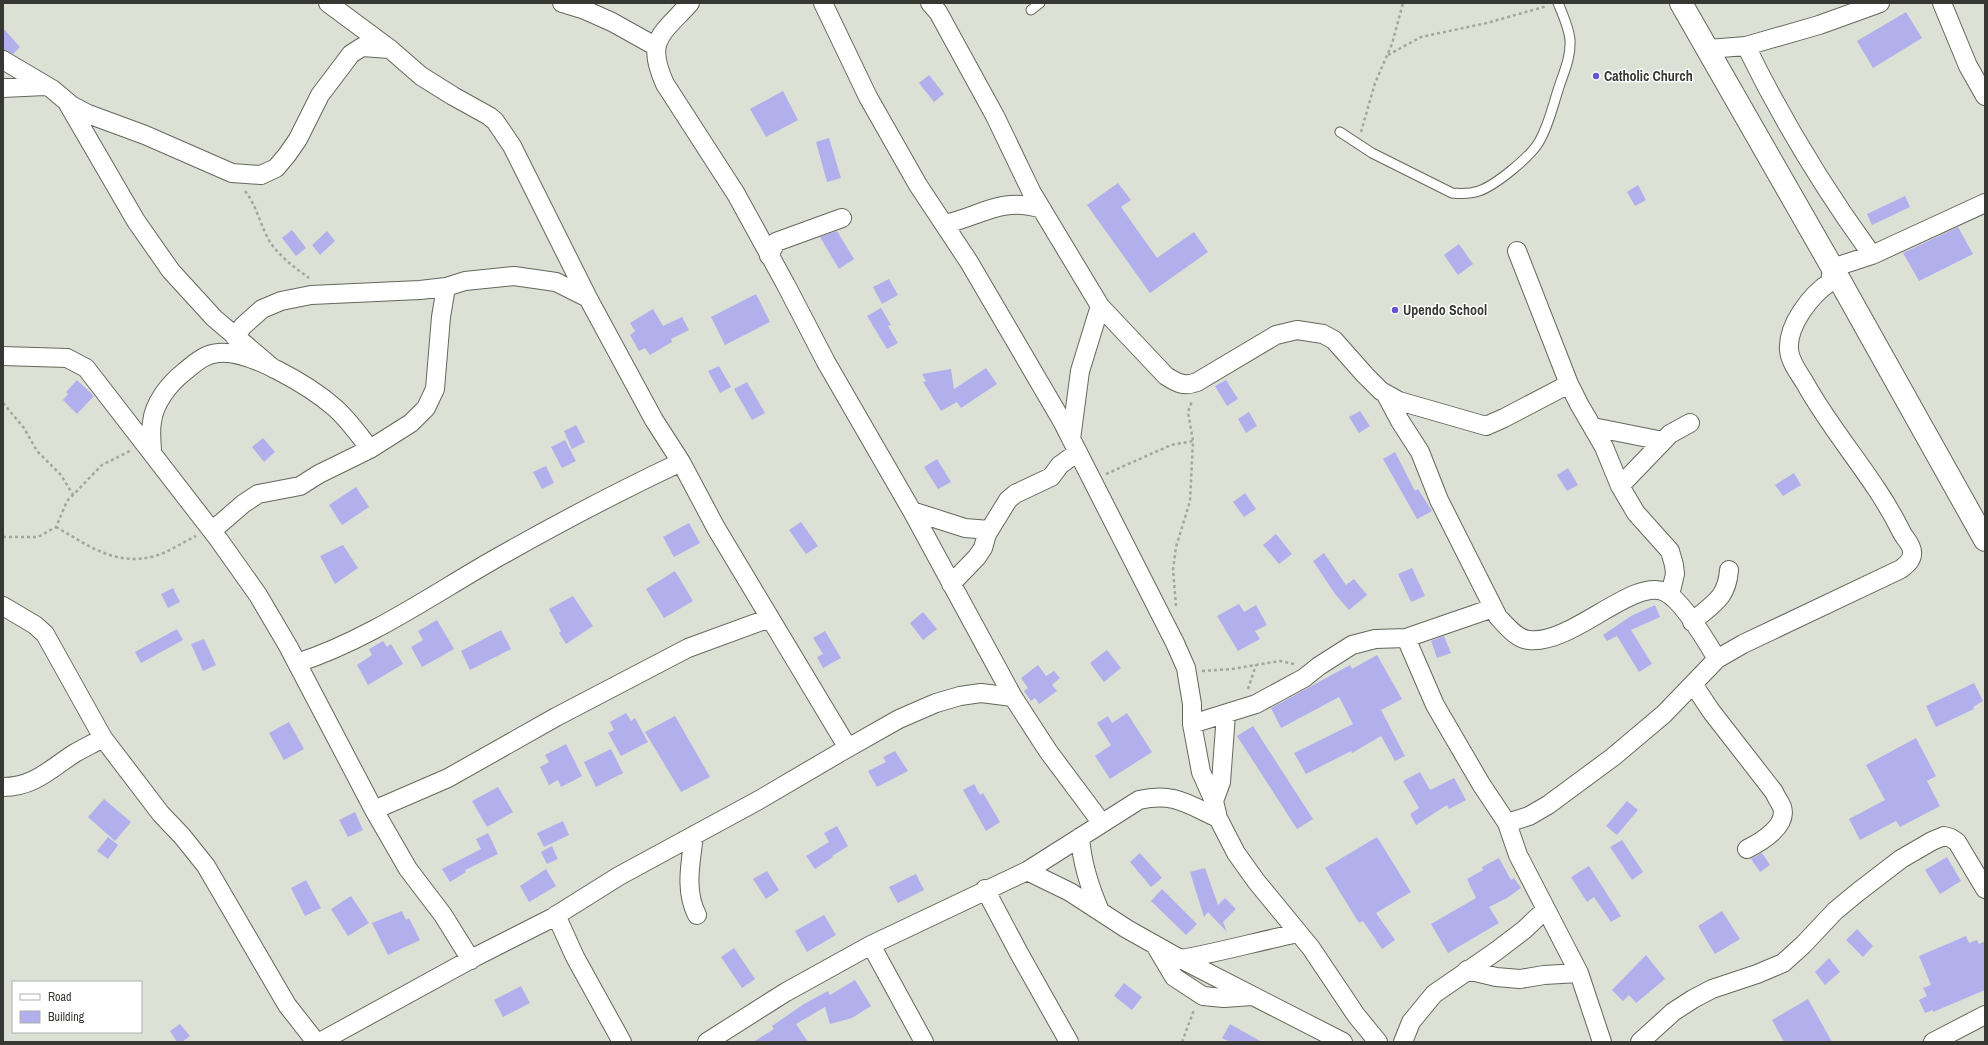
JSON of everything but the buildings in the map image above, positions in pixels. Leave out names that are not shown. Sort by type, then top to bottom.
[{"type":"main road","points":[[1681,3],[1985,540]]},
{"type":"street","points":[[328,3],[390,49],[421,76],[495,122],[512,146],[588,298],[654,420],[681,462],[716,528],[848,748]]},
{"type":"street","points":[[562,3],[585,10],[612,22],[655,46]]},
{"type":"street","points":[[690,3],[665,31],[655,46],[655,55],[665,84],[736,194],[826,362],[912,511],[950,584],[1013,697],[1048,751],[1101,822]]},
{"type":"street","points":[[823,3],[868,97],[918,185],[945,224],[1016,341],[1074,445],[1172,636],[1186,668],[1192,704],[1192,724],[1201,772],[1236,853],[1256,881],[1298,933],[1356,1015],[1378,1042]]},
{"type":"street","points":[[930,3],[938,12],[995,116],[1032,193],[1100,306],[1166,376],[1182,385],[1189,385],[1205,378],[1247,350],[1276,335],[1297,330],[1323,334],[1334,340],[1365,375],[1385,393],[1399,401],[1486,426],[1569,384]]},
{"type":"street","points":[[1708,49],[1746,46],[1819,25],[1880,3]]},
{"type":"street","points":[[1942,3],[1968,66],[1985,96]]},
{"type":"street","points":[[1746,46],[1765,84],[1819,179],[1872,255]]},
{"type":"street","points":[[3,60],[88,114],[146,135],[232,173],[261,175],[276,168],[298,139],[320,95],[351,54],[362,47],[390,49]]},
{"type":"street","points":[[3,88],[45,86]]},
{"type":"street","points":[[65,100],[136,221],[171,271],[214,318],[274,369]]},
{"type":"street","points":[[1507,823],[1529,816],[1548,806],[1635,740],[1664,714],[1717,659],[1743,644],[1901,570],[1909,562],[1912,557],[1912,552],[1909,544],[1889,508],[1819,408],[1792,360],[1789,350],[1790,339],[1794,325],[1818,292],[1830,282],[1832,268],[1872,255],[1985,203]]},
{"type":"street","points":[[945,224],[998,206],[1028,204],[1042,209]]},
{"type":"street","points":[[769,256],[776,242],[842,218]]},
{"type":"street","points":[[1517,250],[1569,384],[1604,447],[1620,486],[1636,513],[1670,551],[1675,574],[1670,595]]},
{"type":"street","points":[[235,337],[243,326],[262,309],[281,301],[311,294],[446,287],[465,281],[514,276],[556,282],[588,298]]},
{"type":"street","points":[[211,529],[220,524],[243,504],[258,494],[300,486],[318,474],[370,449],[411,422],[426,408],[433,398],[435,389],[441,317],[446,287]]},
{"type":"street","points":[[950,584],[977,557],[983,548],[989,530],[1008,500],[1015,494],[1051,476],[1074,445],[1080,371],[1100,306]]},
{"type":"street","points":[[149,448],[152,422],[157,406],[171,383],[204,356],[216,353],[237,354],[274,369],[320,396],[335,408],[370,449]]},
{"type":"street","points":[[3,356],[67,358],[84,365],[149,448],[211,529],[258,595],[297,663],[374,810],[408,869],[443,915],[471,960]]},
{"type":"street","points":[[1385,393],[1400,421],[1420,452],[1439,500],[1493,608],[1498,617],[1512,631],[1528,640],[1547,639],[1570,631],[1635,594],[1649,589],[1664,592],[1679,603],[1717,659]]},
{"type":"street","points":[[1620,486],[1670,434],[1690,422]]},
{"type":"street","points":[[1593,427],[1663,441]]},
{"type":"street","points":[[297,663],[347,643],[612,495],[681,462]]},
{"type":"street","points":[[912,511],[965,528],[989,530]]},
{"type":"street","points":[[1692,622],[1723,594],[1727,587],[1729,570]]},
{"type":"street","points":[[3,606],[36,624],[45,634],[103,738],[156,808],[206,866],[287,1005],[316,1042]]},
{"type":"street","points":[[1192,724],[1256,704],[1304,678],[1319,666],[1352,645],[1375,639],[1406,638],[1493,608]]},
{"type":"street","points":[[374,810],[448,778],[556,717],[688,648],[770,618]]},
{"type":"street","points":[[1406,638],[1435,705],[1481,784],[1507,823],[1518,855],[1579,973],[1602,1042]]},
{"type":"street","points":[[1693,684],[1762,780],[1774,792],[1782,807],[1780,821],[1772,833],[1747,849]]},
{"type":"street","points":[[320,1042],[556,915],[619,876],[759,800],[899,719],[936,703],[960,696],[981,693],[1013,697]]},
{"type":"street","points":[[1216,809],[1234,711]]},
{"type":"street","points":[[3,787],[16,787],[31,782],[77,752],[103,738]]},
{"type":"street","points":[[707,1042],[786,992],[871,945],[1027,871],[1101,822],[1139,800],[1156,796],[1172,797],[1216,809]]},
{"type":"street","points":[[694,835],[690,868],[690,891],[692,905],[697,916]]},
{"type":"street","points":[[1640,1042],[1673,1012],[1693,999],[1712,989],[1757,974],[1783,963],[1803,945],[1835,911],[1858,892],[1901,859],[1932,841],[1944,836],[1957,842],[1985,888]]},
{"type":"street","points":[[1080,837],[1082,861],[1088,882],[1100,911]]},
{"type":"street","points":[[1027,871],[1070,892],[1155,945],[1344,1042]]},
{"type":"street","points":[[985,890],[1069,1042]]},
{"type":"street","points":[[1403,1042],[1411,1022],[1434,994],[1524,930],[1546,909]]},
{"type":"street","points":[[556,915],[575,957],[622,1042]]},
{"type":"street","points":[[1181,959],[1216,953],[1244,944],[1298,933]]},
{"type":"street","points":[[871,945],[924,1042]]},
{"type":"street","points":[[1155,945],[1174,977],[1203,996],[1224,998],[1252,996]]},
{"type":"street","points":[[1467,970],[1496,977],[1520,979],[1544,975],[1579,973]]},
{"type":"street","points":[[1933,1042],[1985,1015]]},
{"type":"street","points":[[735,1024],[737,1042]]},
{"type":"lane","points":[[1031,10],[1040,3]]},
{"type":"lane","points":[[1340,132],[1358,144],[1452,193],[1466,194],[1480,190],[1494,182],[1526,159],[1539,143],[1546,128],[1569,60],[1570,40],[1565,19],[1555,4]]},
{"type":"path","points":[[1358,144],[1375,83],[1388,54],[1403,3]]},
{"type":"path","points":[[1388,54],[1421,37],[1487,23],[1555,4]]},
{"type":"path","points":[[232,173],[249,196],[269,240],[277,251],[309,278],[338,293]]},
{"type":"path","points":[[1172,636],[1177,614],[1173,570],[1176,547],[1190,501],[1193,441],[1188,412],[1191,403],[1205,378]]},
{"type":"path","points":[[3,403],[24,428],[37,451],[61,475],[73,495]]},
{"type":"path","points":[[1092,480],[1171,445],[1193,441]]},
{"type":"path","points":[[3,537],[38,537],[56,527],[67,501],[102,465],[149,448]]},
{"type":"path","points":[[56,527],[104,554],[114,557],[135,559],[156,556],[211,529]]},
{"type":"path","points":[[1187,674],[1209,669],[1232,669],[1280,661],[1319,666]]},
{"type":"path","points":[[1234,711],[1256,665]]},
{"type":"path","points":[[1182,1042],[1192,1012],[1203,996]]},
{"type":"place","name":"Catholic Church","points":[[1596,76]]},
{"type":"place","name":"Upendo School","points":[[1395,310]]}]
